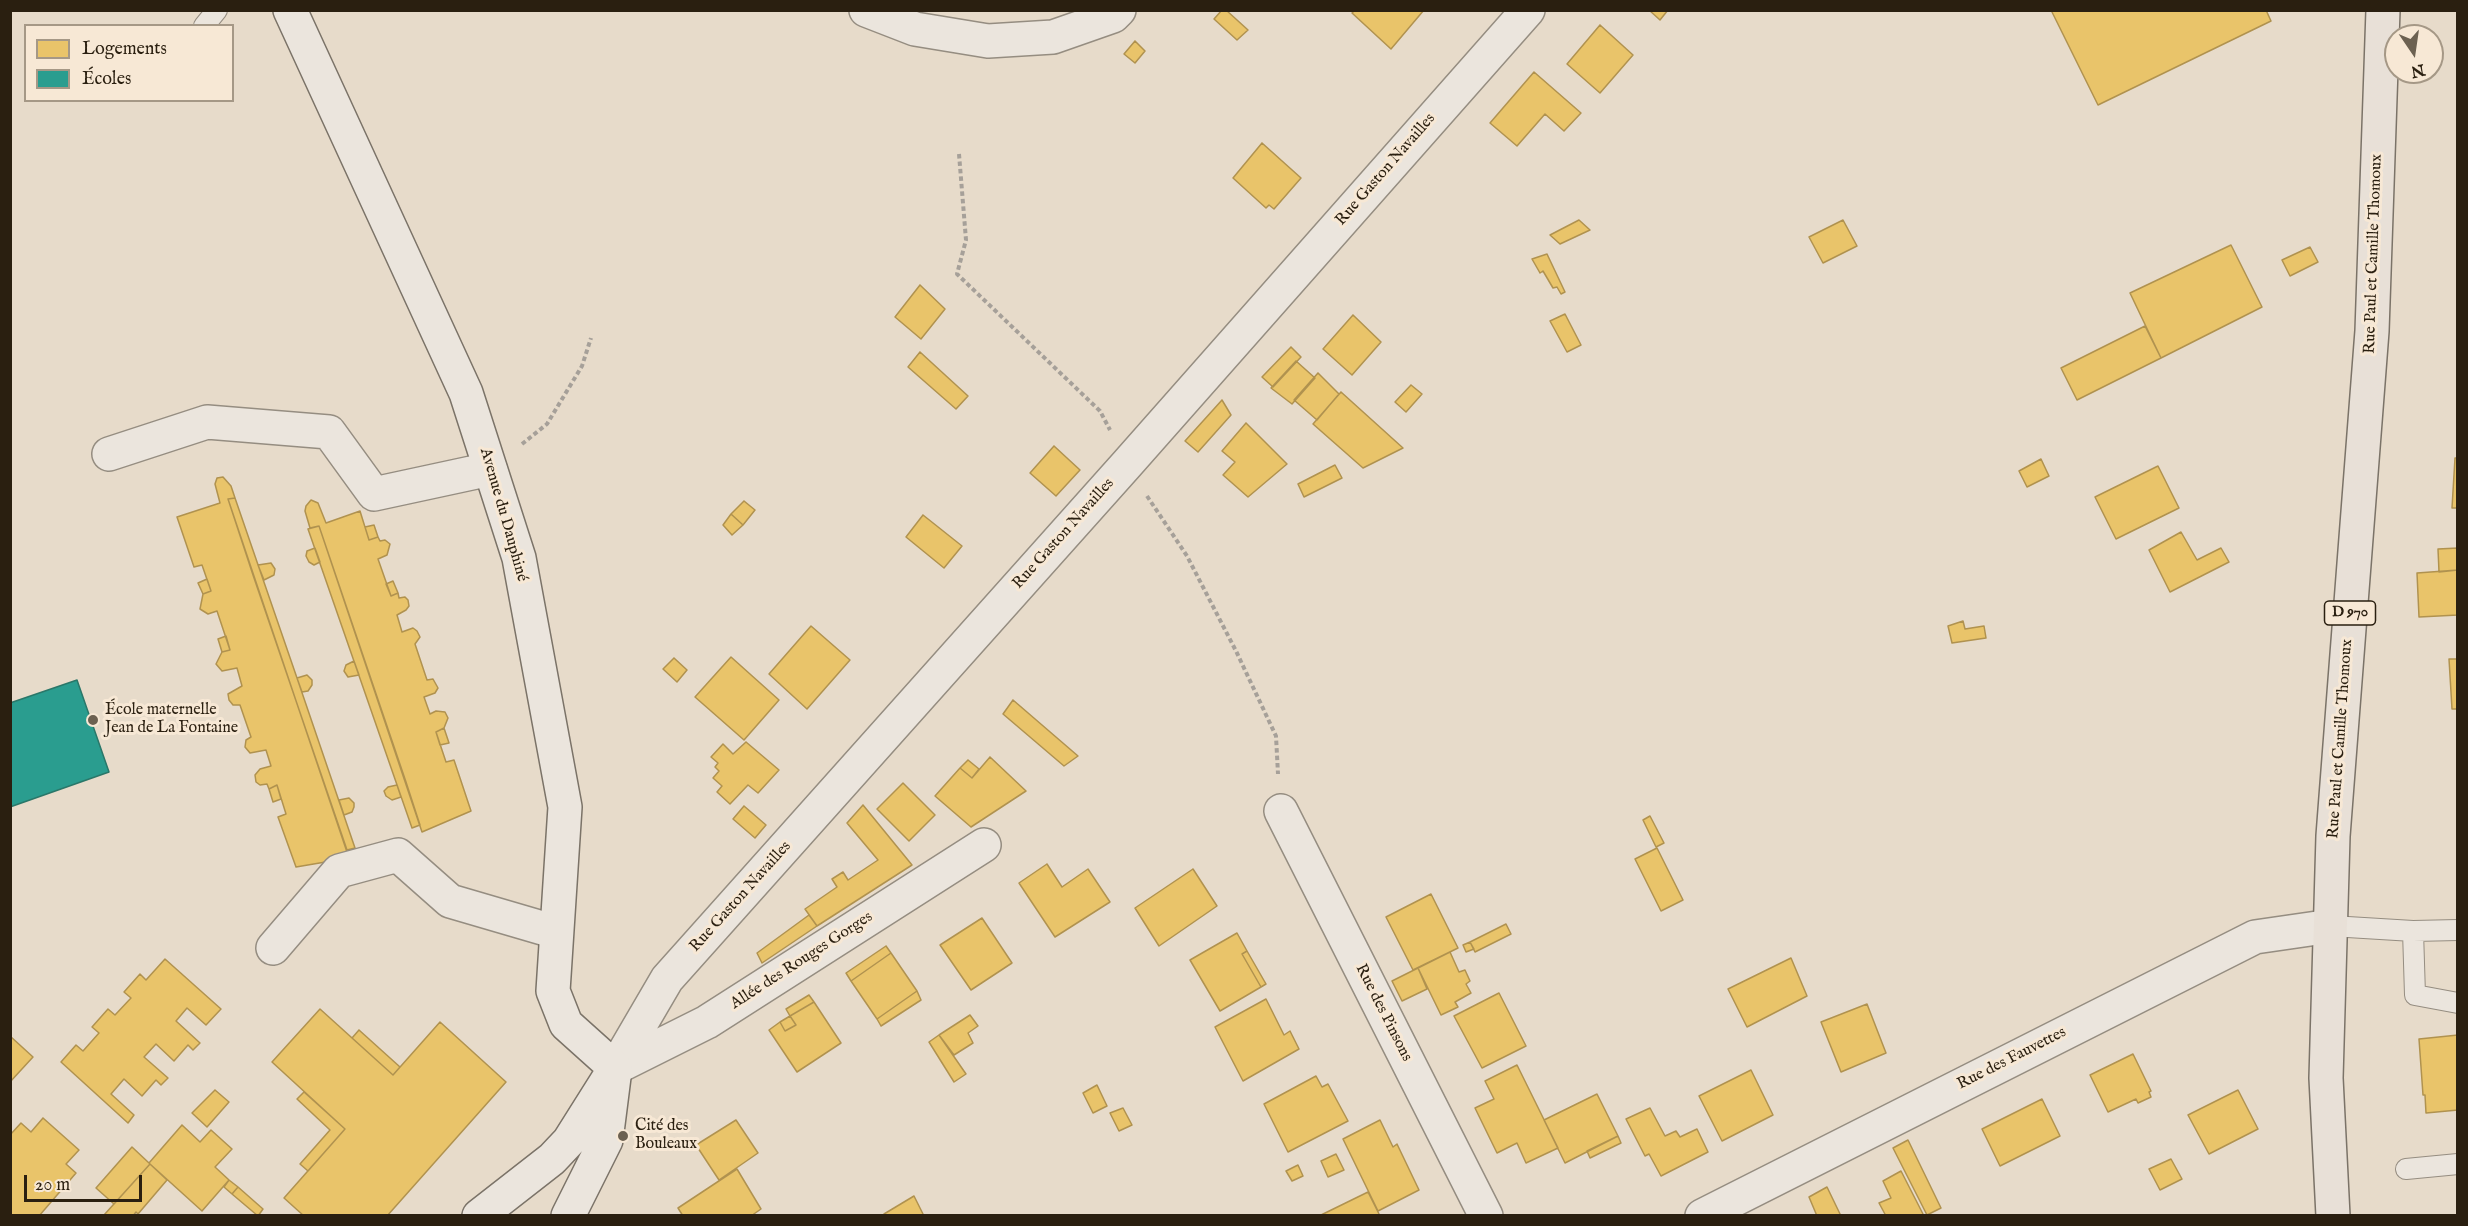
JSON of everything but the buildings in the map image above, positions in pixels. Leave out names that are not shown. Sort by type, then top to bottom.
[{"type":"main road","name":"Rue Paul et Camille Thomoux","points":[[2333,1215],[2326,1077],[2333,836],[2372,331],[2383,10]]},
{"type":"street","name":"Avenue du Dauphiné","points":[[290,10],[466,393],[519,558],[565,807],[553,992],[566,1024],[615,1068]]},
{"type":"street","points":[[866,10],[915,29],[988,41],[1053,37],[1113,15],[1119,10]]},
{"type":"street","name":"Rue Gaston Navailles","points":[[479,1215],[552,1159],[563,1147],[615,1068],[667,979],[1528,10]]},
{"type":"street","points":[[109,454],[207,422],[329,432],[374,494],[490,469]]},
{"type":"street","name":"Rue des Pinsons","points":[[1281,811],[1486,1215]]},
{"type":"street","name":"Allée des Rouges Gorges","points":[[615,1068],[706,1022],[984,845]]},
{"type":"street","points":[[273,948],[339,871],[398,855],[450,901],[556,932]]},
{"type":"street","name":"Rue des Fauvettes","points":[[1702,1215],[2254,937],[2331,926]]},
{"type":"street","name":"Rue Gaston Navailles","points":[[568,1215],[606,1140],[615,1068]]},
{"type":"lane","points":[[206,24],[217,10]]},
{"type":"lane","points":[[2331,926],[2413,931],[2457,930]]},
{"type":"lane","points":[[2413,931],[2415,995],[2457,1003]]},
{"type":"lane","points":[[2406,1169],[2457,1164]]},
{"type":"path","points":[[959,154],[966,240],[957,274],[1100,411],[1127,464],[1186,556],[1236,651],[1276,736],[1281,811]]},
{"type":"path","points":[[490,469],[548,424],[582,366],[591,338]]},
{"type":"place","name":"École maternelle Jean de La Fontaine","points":[[93,720]]},
{"type":"place","name":"Cité des Bouleaux","points":[[623,1136]]}]
